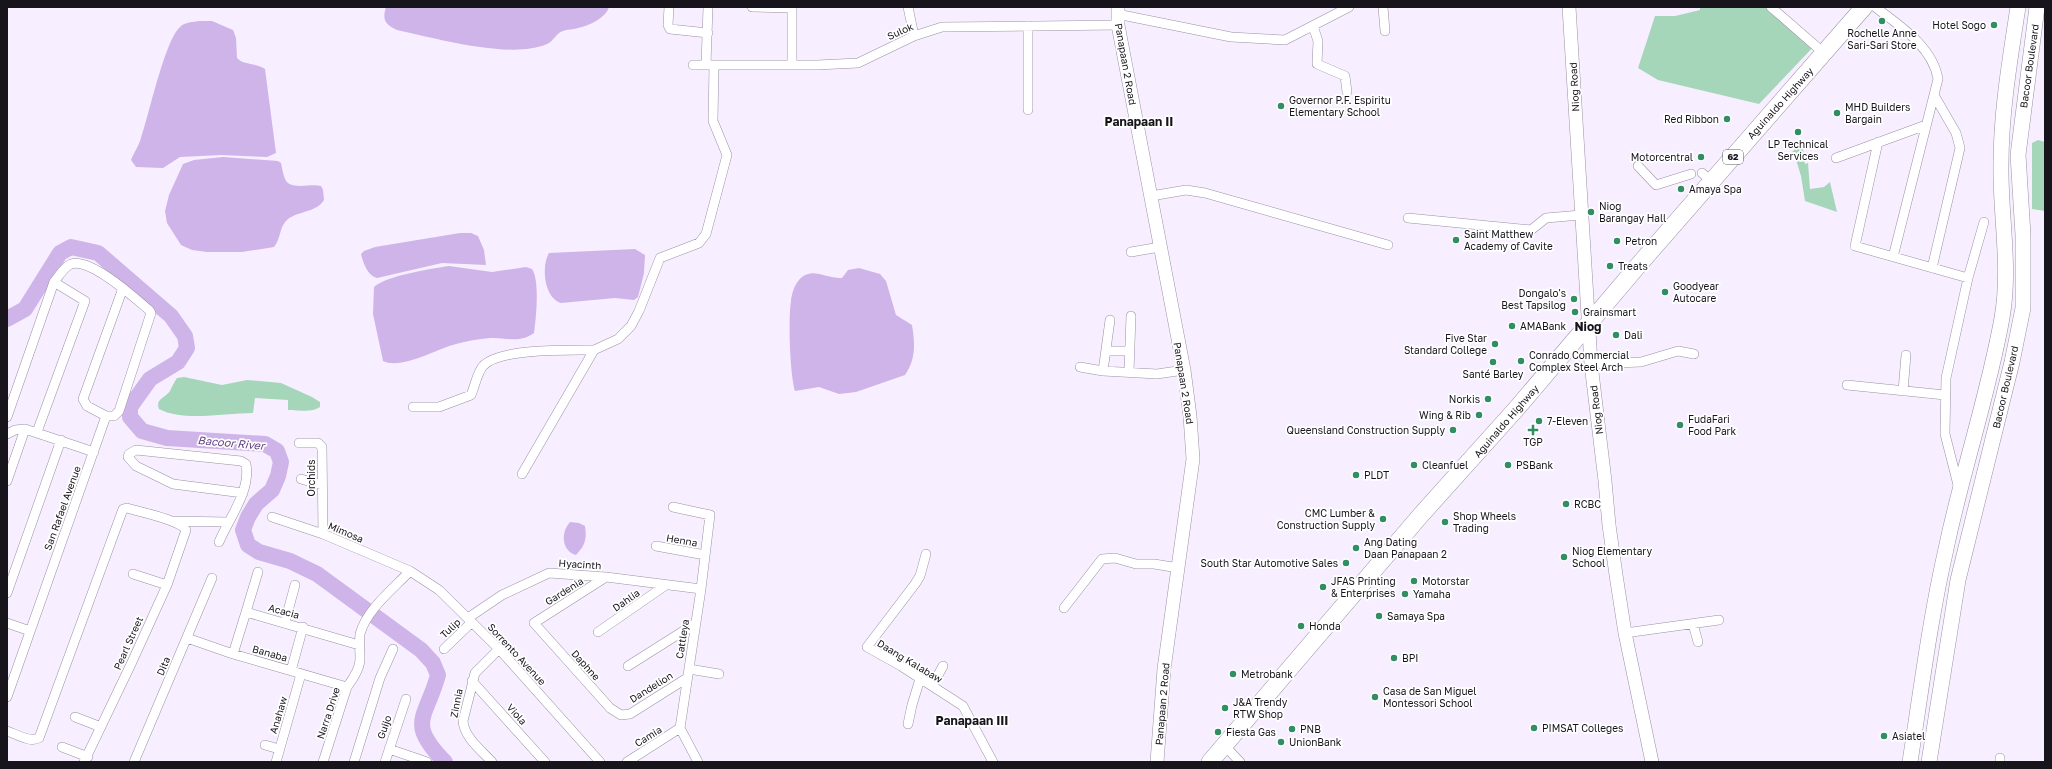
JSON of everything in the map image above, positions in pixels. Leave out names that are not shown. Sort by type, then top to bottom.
[{"type":"highway","name":"Aguinaldo Highway","points":[[1210,762],[1420,516],[1517,408],[1588,325],[1706,177],[1825,54],[1864,7]]},
{"type":"main road","name":"Bacoor Boulevard","points":[[1910,762],[1939,581],[2002,316],[2005,285],[2005,243],[2001,159],[2008,74],[2018,7]]},
{"type":"main road","name":"Bacoor Boulevard","points":[[1928,762],[1958,580],[2012,362],[2023,308],[2023,235],[2017,167],[2037,7]]},
{"type":"main road","points":[[2008,74],[2028,76]]},
{"type":"main road","points":[[1914,735],[1932,739]]},
{"type":"street","points":[[669,7],[668,25],[670,29],[708,33]]},
{"type":"street","points":[[413,407],[439,407],[471,395],[482,367],[490,360],[537,350],[594,350],[618,339],[631,326],[639,311],[660,258],[700,243],[706,234],[727,155],[713,121],[708,7]]},
{"type":"street","points":[[752,7],[792,8],[792,65]]},
{"type":"street","points":[[908,7],[914,36]]},
{"type":"street","name":"Sulok","points":[[692,65],[792,65],[858,63],[914,36],[942,27],[1028,26],[1118,15],[1231,37],[1285,40],[1349,7]]},
{"type":"street","points":[[1383,7],[1385,31]]},
{"type":"street","name":"Niog Road","points":[[1569,7],[1591,364],[1609,525],[1626,633],[1652,762]]},
{"type":"street","points":[[1771,7],[1825,54]]},
{"type":"street","points":[[1875,7],[1914,39],[1930,56],[1936,67],[1938,79],[1894,257]]},
{"type":"street","name":"Panapaan 2 Road","points":[[1118,15],[1184,370],[1190,416],[1193,459],[1164,669],[1158,762]]},
{"type":"street","points":[[1028,26],[1028,110]]},
{"type":"street","points":[[1313,26],[1319,50],[1318,64],[1345,76],[1347,92]]},
{"type":"street","points":[[1932,268],[1960,148],[1956,133],[1934,95]]},
{"type":"street","points":[[1836,158],[1926,125]]},
{"type":"street","points":[[1878,142],[1855,246],[1968,278]]},
{"type":"street","points":[[1638,166],[1656,185],[1690,174]]},
{"type":"street","points":[[1151,196],[1186,190],[1205,193],[1388,244]]},
{"type":"street","points":[[1408,218],[1531,230],[1546,218],[1581,215]]},
{"type":"street","points":[[1960,493],[1945,434],[1946,378],[1968,278],[1984,222]]},
{"type":"street","points":[[1131,252],[1160,246]]},
{"type":"street","points":[[7,417],[54,282],[64,269],[72,264],[82,264],[95,269],[123,288],[151,313],[119,410],[114,416],[106,416],[84,404],[83,399],[123,288]]},
{"type":"street","points":[[37,432],[85,301],[54,282]]},
{"type":"street","points":[[1129,372],[1131,316]]},
{"type":"street","points":[[1103,370],[1110,320]]},
{"type":"street","points":[[522,474],[594,350]]},
{"type":"street","points":[[1106,351],[1129,351]]},
{"type":"street","points":[[1591,364],[1641,362],[1678,351],[1694,354]]},
{"type":"street","points":[[1903,391],[1906,355]]},
{"type":"street","points":[[1080,367],[1158,374],[1184,370]]},
{"type":"street","points":[[1847,385],[1945,395]]},
{"type":"street","name":"San Rafael Avenue","points":[[7,697],[106,416]]},
{"type":"street","points":[[7,481],[25,429]]},
{"type":"street","points":[[7,434],[15,430],[25,429],[94,452]]},
{"type":"street","points":[[7,593],[61,440]]},
{"type":"street","name":"Orchids","points":[[299,443],[318,443],[322,447],[323,534]]},
{"type":"street","points":[[219,542],[243,493],[247,469],[246,464],[241,461],[136,450],[129,454],[128,457],[130,462],[173,484],[243,493]]},
{"type":"street","points":[[301,479],[322,485]]},
{"type":"street","name":"Cattleya","points":[[672,507],[710,515],[701,589],[680,728]]},
{"type":"street","points":[[7,731],[30,740],[39,738],[123,509],[127,508],[171,521],[228,522]]},
{"type":"street","name":"Mimosa","points":[[272,517],[323,534],[410,571]]},
{"type":"street","name":"Pearl Street","points":[[86,760],[167,585],[186,530],[184,527],[171,521]]},
{"type":"street","name":"Henna","points":[[656,546],[705,555]]},
{"type":"street","name":"Daang Kalabaw","points":[[926,554],[920,576],[867,647],[962,706],[993,762]]},
{"type":"street","points":[[1064,608],[1102,559],[1115,558],[1136,564],[1154,564],[1179,568]]},
{"type":"street","name":"Narra Drive","points":[[323,762],[347,687],[354,676],[360,660],[359,645],[361,632],[376,606],[410,571]]},
{"type":"street","name":"Sorrento Avenue","points":[[410,571],[439,590],[499,649],[600,762]]},
{"type":"street","points":[[233,654],[258,572]]},
{"type":"street","name":"Hyacinth","points":[[470,620],[502,595],[549,573],[606,577],[701,589]]},
{"type":"street","points":[[133,574],[167,585]]},
{"type":"street","name":"Gardenia","points":[[534,623],[606,577]]},
{"type":"street","name":"Dita","points":[[134,762],[212,578]]},
{"type":"street","points":[[285,622],[295,585]]},
{"type":"street","name":"Dahlia","points":[[598,632],[666,585]]},
{"type":"street","name":"Acacia","points":[[246,612],[303,627],[359,645]]},
{"type":"street","name":"Tulip","points":[[444,649],[470,620]]},
{"type":"street","points":[[1626,633],[1719,620]]},
{"type":"street","points":[[7,623],[30,631]]},
{"type":"street","name":"Daphne","points":[[534,623],[610,708],[626,715]]},
{"type":"street","points":[[628,666],[696,623]]},
{"type":"street","points":[[1694,624],[1698,642]]},
{"type":"street","points":[[291,671],[303,627]]},
{"type":"street","name":"Banaba","points":[[187,638],[233,654],[347,687]]},
{"type":"street","points":[[354,762],[380,678],[393,649]]},
{"type":"street","name":"Zinnia","points":[[492,762],[467,734],[464,728],[472,681],[480,666],[499,649]]},
{"type":"street","points":[[932,686],[943,666]]},
{"type":"street","points":[[688,673],[719,674]]},
{"type":"street","name":"Dandelion","points":[[626,715],[688,673]]},
{"type":"street","name":"Anahaw","points":[[276,762],[302,674]]},
{"type":"street","points":[[908,724],[920,679]]},
{"type":"street","name":"Viola","points":[[472,681],[545,762]]},
{"type":"street","name":"Guijo","points":[[385,762],[406,699]]},
{"type":"street","points":[[75,716],[101,727]]},
{"type":"street","points":[[680,728],[698,762]]},
{"type":"street","name":"Camia","points":[[627,762],[680,728]]},
{"type":"street","points":[[264,745],[279,749]]},
{"type":"street","points":[[1224,746],[1240,762]]},
{"type":"street","points":[[62,747],[86,760]]},
{"type":"street","points":[[389,749],[427,762]]},
{"type":"green space","points":[[1700,7],[1769,7],[1781,12],[1818,42],[1759,104],[1658,80],[1638,68],[1655,16],[1675,16],[1700,10]]},
{"type":"green space","points":[[2038,140],[2045,142],[2045,211],[2032,209],[2032,143]]},
{"type":"green space","points":[[1798,146],[1803,149],[1805,164],[1808,163],[1810,189],[1824,187],[1830,182],[1837,212],[1805,201],[1801,176],[1794,153],[1791,153]]},
{"type":"green space","points":[[184,377],[222,385],[247,380],[281,383],[312,397],[320,402],[320,407],[309,411],[288,410],[288,400],[255,398],[253,413],[192,416],[169,413],[159,409],[159,401],[170,391],[177,378]]},
{"type":"shaded area","points":[[386,7],[609,7],[604,15],[596,21],[582,27],[561,32],[547,44],[532,48],[514,50],[473,46],[397,30],[387,24],[384,15]]},
{"type":"shaded area","points":[[212,21],[233,30],[236,38],[237,58],[243,62],[265,69],[276,153],[267,157],[221,155],[180,157],[163,168],[136,167],[131,160],[140,141],[163,62],[174,35],[182,25],[189,22]]},
{"type":"shaded area","points":[[223,157],[278,161],[281,163],[284,177],[288,183],[296,186],[321,186],[324,200],[317,207],[292,216],[288,219],[283,225],[274,247],[242,252],[207,252],[192,250],[181,245],[167,223],[165,211],[169,195],[183,164],[194,160]]},
{"type":"shaded area","points":[[460,233],[471,233],[478,236],[484,250],[486,265],[442,263],[377,278],[369,272],[361,254],[364,251],[375,247]]},
{"type":"shaded area","points":[[635,249],[645,255],[644,273],[638,297],[634,300],[615,298],[561,303],[555,300],[551,295],[545,273],[545,266],[549,253]]},
{"type":"shaded area","points":[[449,266],[492,272],[526,267],[532,269],[537,290],[534,333],[518,339],[490,338],[464,342],[400,363],[383,361],[373,314],[374,287],[389,279],[399,276]]},
{"type":"shaded area","points":[[859,268],[880,274],[886,281],[896,315],[912,325],[914,351],[909,369],[905,375],[856,392],[839,394],[819,387],[795,391],[791,360],[790,310],[794,289],[798,281],[804,276],[812,273],[842,278],[848,270]]},
{"type":"shaded area","points":[[570,522],[579,523],[585,526],[585,542],[576,555],[568,550],[564,541],[565,531]]},
{"type":"waterway","name":"Bacoor River","points":[[7,319],[25,309],[60,253],[71,247],[98,253],[171,316],[185,336],[187,348],[178,362],[150,379],[130,407],[130,417],[142,431],[167,438],[265,444],[277,451],[281,462],[278,476],[272,490],[256,504],[248,517],[243,530],[248,545],[259,552],[290,561],[317,574],[421,650],[433,663],[438,675],[422,720],[422,728],[433,749],[445,762]]},
{"type":"place","name":"Rochelle Anne Sari-Sari Store","points":[[1882,21]]},
{"type":"place","name":"Hotel Sogo","points":[[1994,25]]},
{"type":"place","name":"Governor P.F. Espiritu Elementary School","points":[[1281,106]]},
{"type":"place","name":"MHD Builders Bargain","points":[[1837,113]]},
{"type":"place","name":"Red Ribbon","points":[[1727,119]]},
{"type":"place","name":"LP Technical Services","points":[[1798,132]]},
{"type":"place","name":"Motorcentral","points":[[1701,157]]},
{"type":"place","name":"Amaya Spa","points":[[1681,189]]},
{"type":"place","name":"Niog Barangay Hall","points":[[1591,212]]},
{"type":"place","name":"Saint Matthew Academy of Cavite","points":[[1456,240]]},
{"type":"place","name":"Petron","points":[[1617,241]]},
{"type":"place","name":"Treats","points":[[1610,266]]},
{"type":"place","name":"Goodyear Autocare","points":[[1665,292]]},
{"type":"place","name":"Dongalo's Best Tapsilog","points":[[1574,299]]},
{"type":"place","name":"Grainsmart","points":[[1575,312]]},
{"type":"place","name":"AMABank","points":[[1512,326]]},
{"type":"place","name":"Dali","points":[[1616,335]]},
{"type":"place","name":"Five Star Standard College","points":[[1495,344]]},
{"type":"place","name":"Conrado Commercial Complex Steel Arch","points":[[1521,361]]},
{"type":"place","name":"Santé Barley","points":[[1493,362]]},
{"type":"place","name":"Norkis","points":[[1488,399]]},
{"type":"place","name":"Wing & Rib","points":[[1479,415]]},
{"type":"place","name":"7-Eleven","points":[[1539,421]]},
{"type":"place","name":"FudaFari Food Park","points":[[1680,425]]},
{"type":"place","name":"Queensland Construction Supply","points":[[1453,430]]},
{"type":"place","name":"TGP","points":[[1533,430]]},
{"type":"place","name":"Cleanfuel","points":[[1414,465]]},
{"type":"place","name":"PSBank","points":[[1508,465]]},
{"type":"place","name":"PLDT","points":[[1356,475]]},
{"type":"place","name":"RCBC","points":[[1566,504]]},
{"type":"place","name":"CMC Lumber & Construction Supply","points":[[1383,519]]},
{"type":"place","name":"Shop Wheels Trading","points":[[1445,522]]},
{"type":"place","name":"Ang Dating Daan Panapaan 2","points":[[1356,548]]},
{"type":"place","name":"Niog Elementary School","points":[[1564,557]]},
{"type":"place","name":"South Star Automotive Sales","points":[[1346,563]]},
{"type":"place","name":"Motorstar","points":[[1414,581]]},
{"type":"place","name":"JFAS Printing & Enterprises","points":[[1323,587]]},
{"type":"place","name":"Yamaha","points":[[1405,594]]},
{"type":"place","name":"Samaya Spa","points":[[1379,616]]},
{"type":"place","name":"Honda","points":[[1301,626]]},
{"type":"place","name":"BPI","points":[[1394,658]]},
{"type":"place","name":"Metrobank","points":[[1233,674]]},
{"type":"place","name":"Casa de San Miguel Montessori School","points":[[1375,697]]},
{"type":"place","name":"J&A Trendy RTW Shop","points":[[1225,708]]},
{"type":"place","name":"PIMSAT Colleges","points":[[1534,728]]},
{"type":"place","name":"PNB","points":[[1292,729]]},
{"type":"place","name":"Fiesta Gas","points":[[1218,732]]},
{"type":"place","name":"Asiatel","points":[[1884,736]]},
{"type":"place","name":"UnionBank","points":[[1281,742]]},
{"type":"district","name":"Panapaan II","points":[[1139,122]]},
{"type":"district","name":"Niog","points":[[1588,327]]},
{"type":"district","name":"Panapaan III","points":[[972,721]]}]
